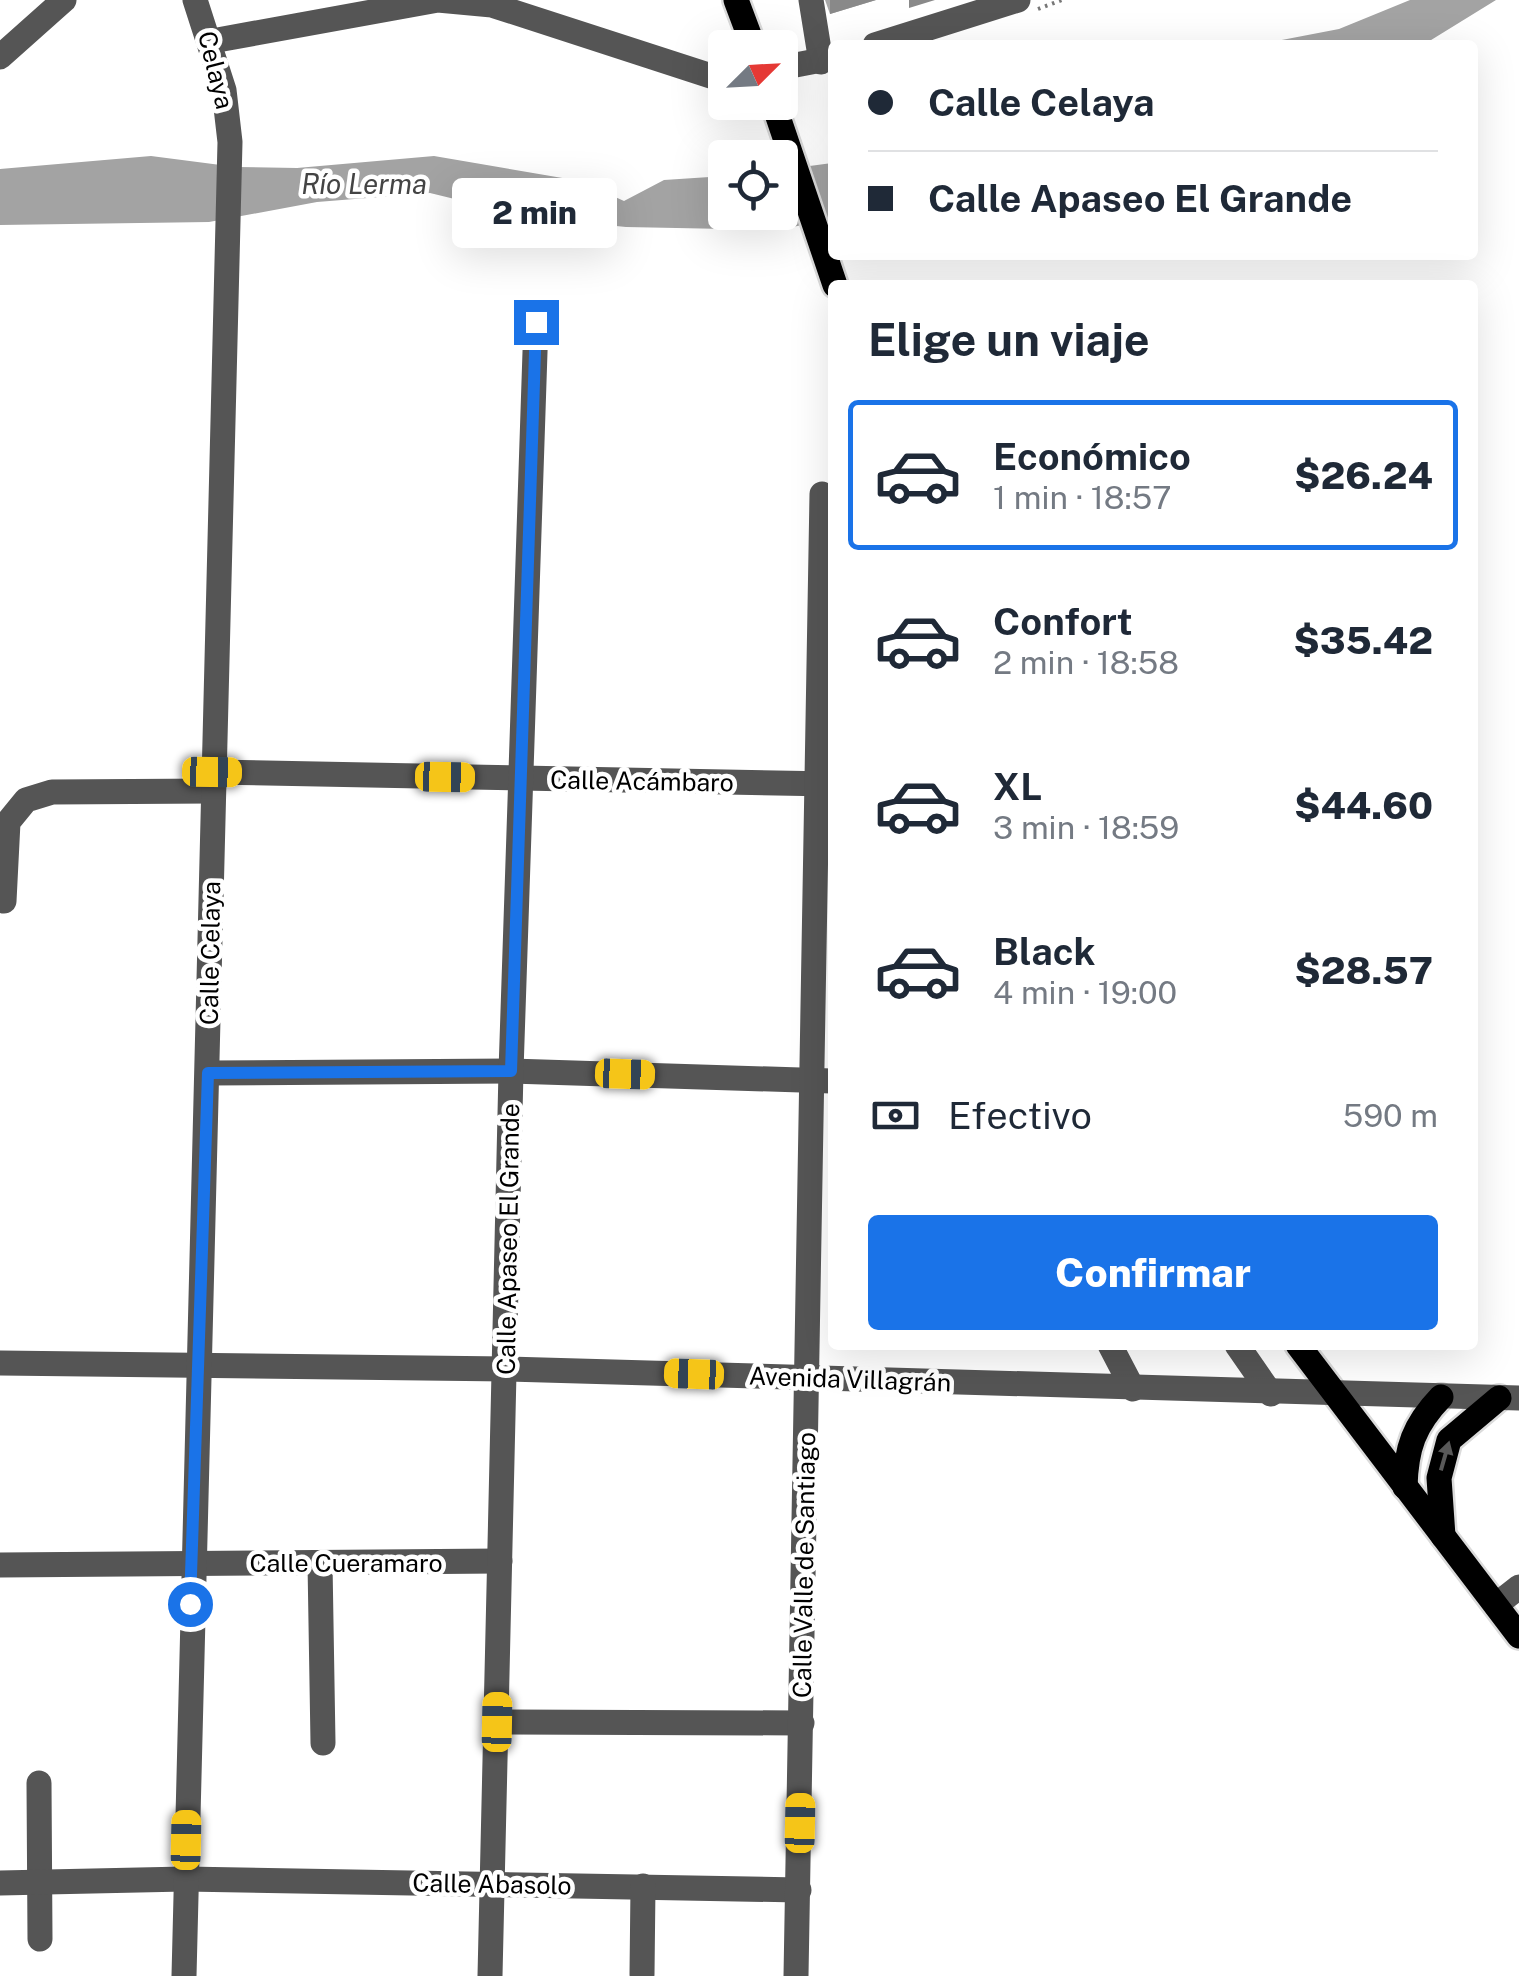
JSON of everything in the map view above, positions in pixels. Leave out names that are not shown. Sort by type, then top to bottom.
[{"type":"main road","points":[[736,0],[747,30]]},
{"type":"main road","points":[[779,120],[834,280]]},
{"type":"main road","points":[[1302,1350],[1519,1636]]},
{"type":"main road","points":[[1405,1487],[1406,1455],[1418,1420],[1441,1397]]},
{"type":"main road","points":[[1442,1536],[1439,1478],[1448,1440],[1509,1398]]},
{"type":"street","points":[[0,56],[64,0]]},
{"type":"street","name":"Celaya","points":[[195,0],[212,41],[224,90],[230,142],[226,231]]},
{"type":"street","points":[[212,41],[323,16],[438,0],[492,6],[708,75]]},
{"type":"street","points":[[798,65],[827,60],[811,0]]},
{"type":"street","points":[[890,40],[1014,1]]},
{"type":"street","name":"Calle Celaya","points":[[184,1976],[226,231]]},
{"type":"street","name":"Calle Apaseo El Grande","points":[[490,1976],[511,1071],[536,322]]},
{"type":"street","name":"Calle Valle de Santiago","points":[[796,1976],[806,1377],[824,1081],[826,784],[822,494]]},
{"type":"street","name":"Calle Acámbaro","points":[[4,901],[8,822],[26,800],[52,792],[212,782],[522,778],[826,784]]},
{"type":"street","points":[[208,1073],[511,1071],[824,1081]]},
{"type":"street","points":[[1113,1350],[1133,1389]]},
{"type":"street","points":[[1240,1350],[1271,1394]]},
{"type":"street","name":"Avenida Villagrán","points":[[0,1363],[507,1369],[1336,1396],[1509,1398]]},
{"type":"street","name":"Calle Cueramaro","points":[[0,1565],[500,1562]]},
{"type":"street","points":[[320,1563],[322,1743]]},
{"type":"street","points":[[1496,1605],[1519,1587]]},
{"type":"street","points":[[497,1722],[802,1723]]},
{"type":"street","points":[[40,1783],[40,1939]]},
{"type":"street","name":"Calle Abasolo","points":[[0,1882],[185,1879],[799,1890]]},
{"type":"street","points":[[642,1974],[644,1886]]},
{"type":"water","points":[[1410,0],[1496,0],[1431,40],[1281,40],[1339,29]]},
{"type":"water","name":"Río Lerma","points":[[151,156],[236,167],[297,168],[434,156],[580,181],[624,201],[664,180],[708,177],[708,229],[626,227],[528,217],[430,193],[317,202],[209,222],[0,225],[0,169]]},
{"type":"water","points":[[828,164],[828,219],[798,226],[798,168]]},
{"type":"route","points":[[190,1604],[208,1073],[511,1071],[536,322]]}]
